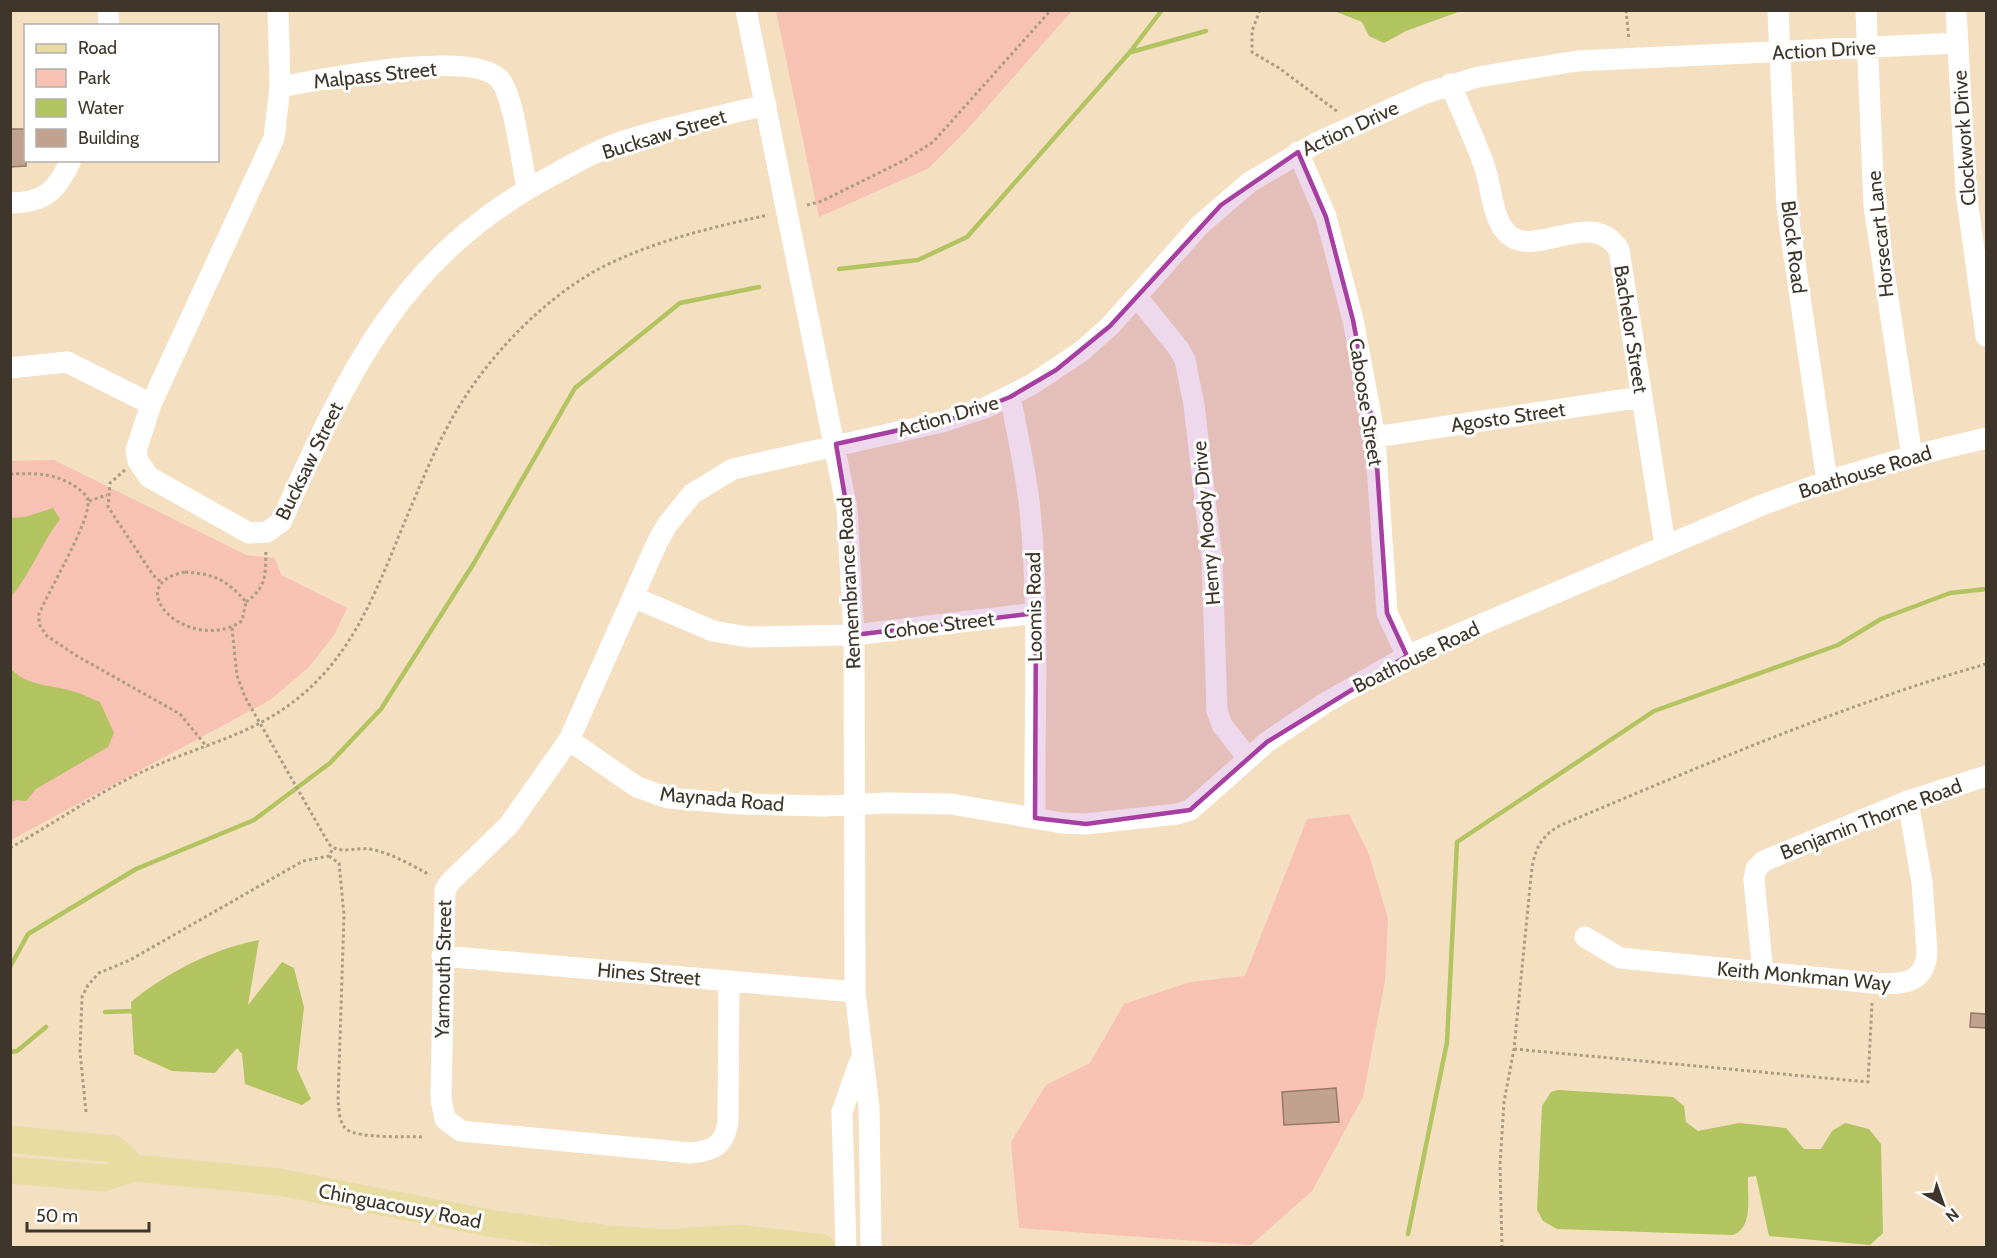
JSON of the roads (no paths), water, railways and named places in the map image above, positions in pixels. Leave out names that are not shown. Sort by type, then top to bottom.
[{"type":"main road","points":[[10,1139],[114,1149],[134,1168]]},
{"type":"main road","name":"Chinguacousy Road","points":[[10,1170],[104,1178],[134,1168],[279,1182],[494,1224],[674,1245],[738,1238],[822,1248]]},
{"type":"street","points":[[10,368],[67,362],[151,404],[274,138],[280,87],[278,10]]},
{"type":"street","name":"Remembrance Road","points":[[746,10],[836,444],[847,508],[855,635],[855,992],[868,1108],[872,1248]]},
{"type":"street","name":"Block Road","points":[[1778,10],[1788,217],[1827,481]]},
{"type":"street","name":"Horsecart Lane","points":[[1866,10],[1875,206],[1912,456]]},
{"type":"street","name":"Clockwork Drive","points":[[1956,10],[1966,192],[1981,265],[1986,336]]},
{"type":"street","name":"Action Drive","points":[[836,444],[942,422],[1010,397],[1082,351],[1137,297],[1200,225],[1250,182],[1298,152],[1450,84],[1478,77],[1577,61],[1958,43]]},
{"type":"street","name":"Malpass Street","points":[[280,87],[365,72],[417,67],[464,67],[493,74],[501,82],[508,98],[527,188]]},
{"type":"street","name":"Bachelor Street","points":[[1450,84],[1484,166],[1506,232],[1516,239],[1528,241],[1591,231],[1603,233],[1613,241],[1622,264],[1665,545]]},
{"type":"street","name":"Bucksaw Street","points":[[151,404],[137,442],[138,461],[149,477],[249,533],[267,532],[281,522],[328,416],[380,328],[410,287],[456,240],[486,215],[527,188],[620,142],[766,105]]},
{"type":"street","name":"Caboose Street","points":[[1298,152],[1326,217],[1344,280],[1375,437],[1387,613],[1407,656]]},
{"type":"street","points":[[10,203],[32,203],[48,193],[62,180],[69,162]]},
{"type":"street","name":"Henry Moody Drive","points":[[1137,297],[1179,349],[1189,375],[1207,501],[1217,711],[1222,724],[1247,757]]},
{"type":"street","name":"Loomis Road","points":[[1010,397],[1030,510],[1036,613],[1035,818]]},
{"type":"street","name":"Agosto Street","points":[[1375,437],[1642,397]]},
{"type":"street","name":"Boathouse Road","points":[[855,804],[951,804],[1086,824],[1177,814],[1190,810],[1247,757],[1325,703],[1407,656],[1665,545],[1827,481],[1912,456],[1986,438]]},
{"type":"street","name":"Yarmouth Street","points":[[729,982],[728,1122],[726,1136],[719,1146],[707,1152],[678,1152],[461,1131],[446,1119],[441,1099],[445,890],[450,882],[509,825],[569,740],[667,525],[692,494],[733,469],[836,444]]},
{"type":"street","name":"Cohoe Street","points":[[633,597],[713,631],[730,635],[855,635],[1036,613]]},
{"type":"street","name":"Maynada Road","points":[[569,740],[637,787],[668,798],[740,804],[855,804]]},
{"type":"street","name":"Benjamin Thorne Road","points":[[1763,973],[1754,880],[1756,869],[1775,855],[1908,801],[1986,776]]},
{"type":"street","name":"Keith Monkman Way","points":[[1585,937],[1620,958],[1892,985],[1912,981],[1922,973],[1927,964],[1927,927],[1908,801]]},
{"type":"street","name":"Hines Street","points":[[442,956],[855,992]]},
{"type":"street","name":"Remembrance Road","points":[[846,1248],[842,1112],[862,1058]]},
{"type":"water","points":[[1334,11],[1461,11],[1406,31],[1384,43],[1369,36],[1362,22]]},
{"type":"water","points":[[53,508],[60,519],[11,597],[11,518],[25,517]]},
{"type":"water","points":[[10,668],[30,681],[72,691],[100,702],[114,733],[108,747],[36,789],[26,801],[16,800],[11,803]]},
{"type":"water","points":[[259,940],[248,1005],[282,962],[294,968],[304,1007],[297,1069],[311,1099],[302,1105],[245,1084],[242,1054],[237,1048],[215,1073],[172,1071],[134,1054],[131,1002],[159,981],[191,964],[225,949]]},
{"type":"water","points":[[1558,1090],[1673,1097],[1684,1106],[1686,1122],[1698,1131],[1739,1123],[1786,1128],[1804,1149],[1821,1149],[1832,1131],[1845,1123],[1869,1129],[1881,1144],[1883,1233],[1870,1245],[1769,1236],[1756,1176],[1748,1177],[1747,1218],[1740,1231],[1733,1235],[1557,1229],[1543,1221],[1537,1210],[1542,1106],[1551,1092]]},
{"type":"waterway","points":[[839,269],[918,260],[967,237],[1130,52],[1162,10]]},
{"type":"waterway","points":[[1131,52],[1206,31]]},
{"type":"waterway","points":[[10,967],[28,934],[136,869],[254,820],[330,763],[381,709],[474,563],[575,388],[680,303],[759,287]]},
{"type":"waterway","points":[[1408,1234],[1447,1042],[1457,842],[1654,711],[1838,645],[1881,619],[1950,593],[1986,589]]},
{"type":"waterway","points":[[105,1012],[134,1011]]},
{"type":"waterway","points":[[10,1052],[17,1051],[46,1027]]}]
